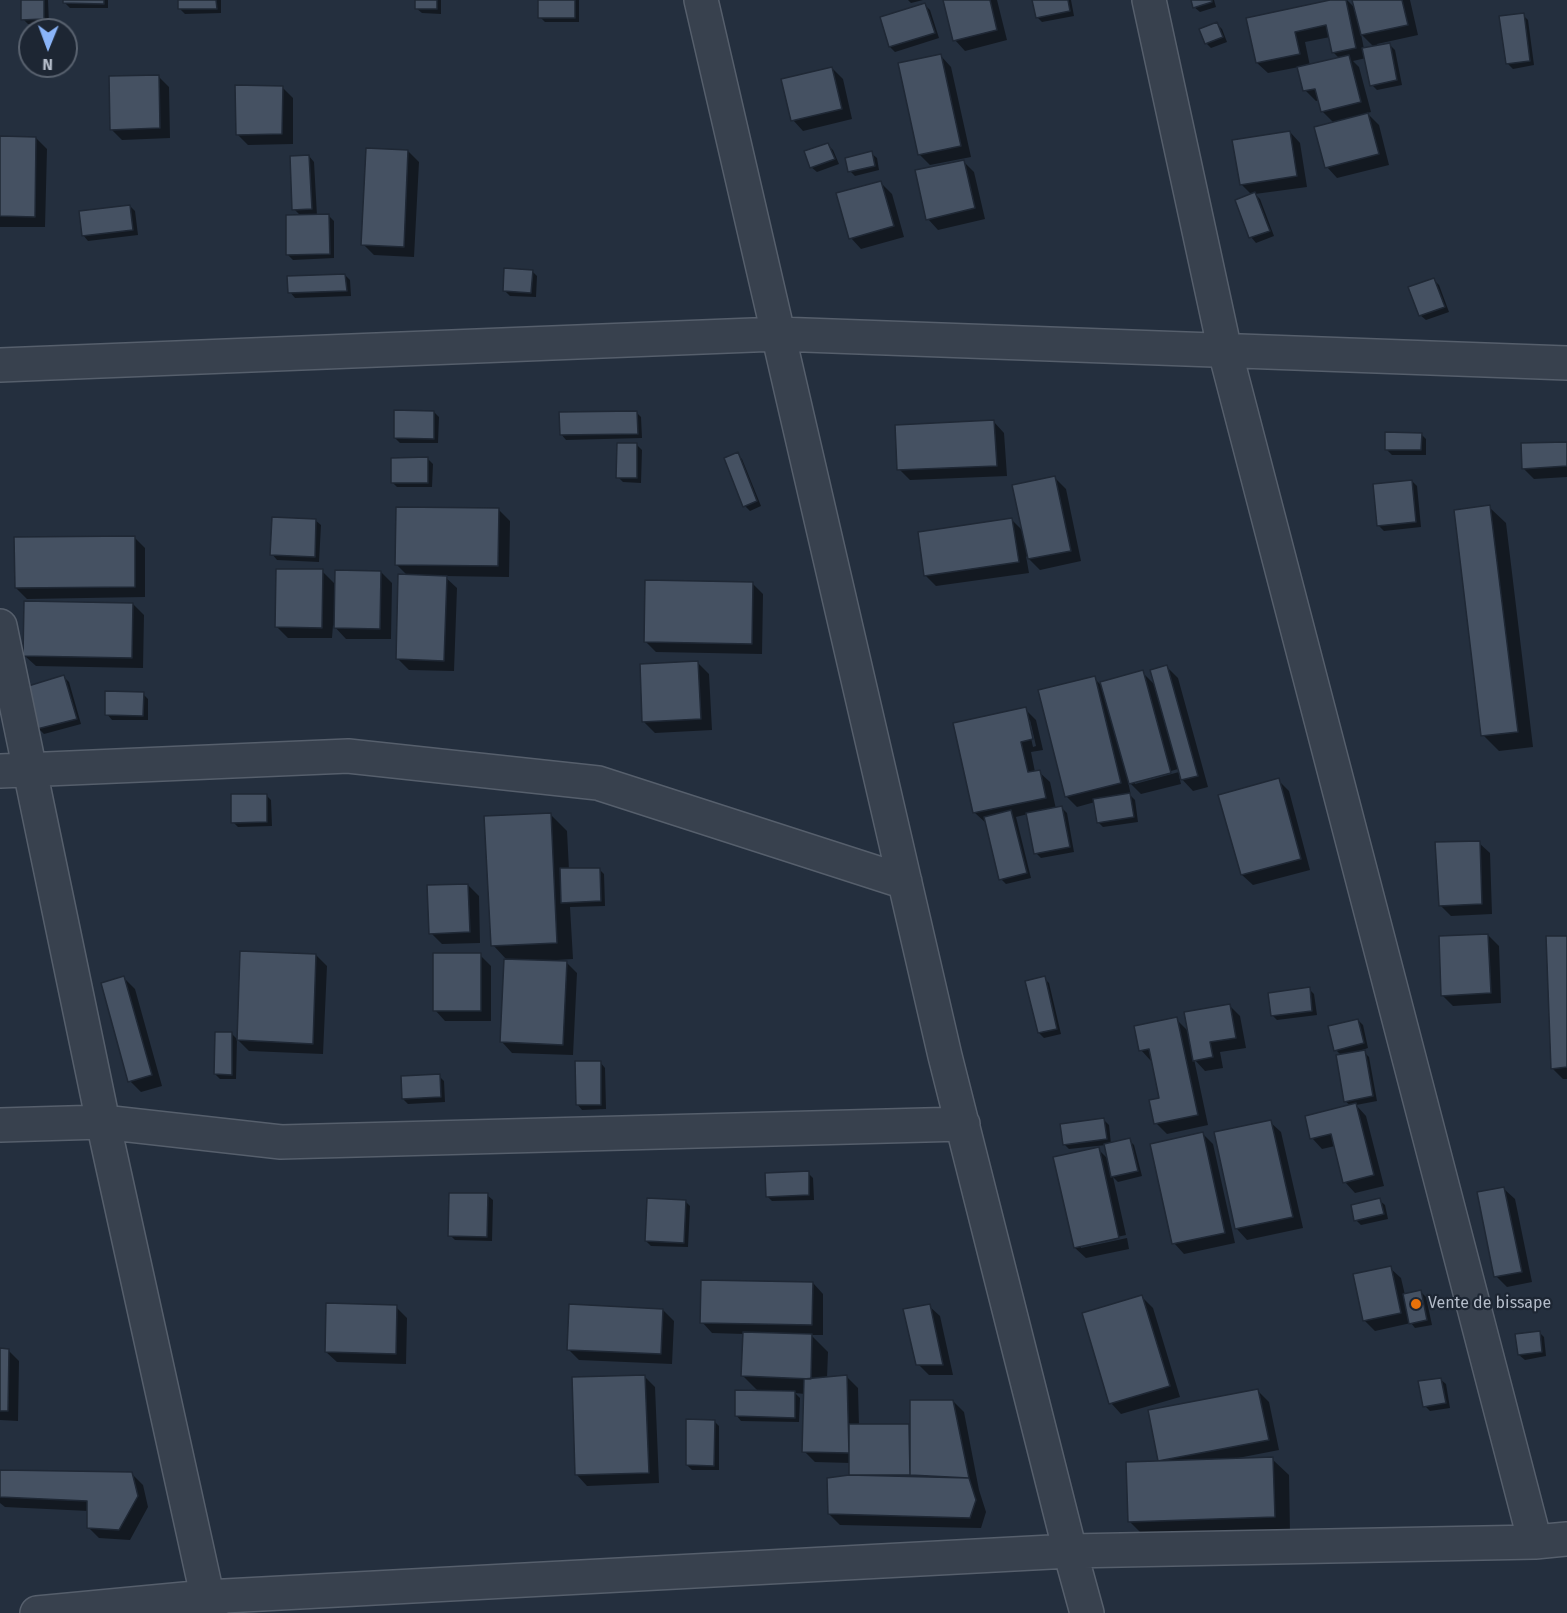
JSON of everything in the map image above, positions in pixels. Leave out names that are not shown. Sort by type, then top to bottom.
[{"type":"street","points":[[701,0],[905,882],[963,1124],[1087,1613]]},
{"type":"street","points":[[1149,0],[1225,351],[1535,1542]]},
{"type":"street","points":[[0,365],[778,334],[1567,363]]},
{"type":"street","points":[[0,626],[15,770],[103,1122],[208,1605]]},
{"type":"street","points":[[15,770],[348,756],[598,783],[905,882]]},
{"type":"street","points":[[0,1125],[103,1122],[281,1142],[963,1124]]},
{"type":"street","points":[[37,1613],[208,1605],[1070,1551],[1535,1542],[1567,1539]]},
{"type":"building","points":[[21,0],[44,0],[44,18],[21,18]]},
{"type":"building","points":[[63,0],[104,0],[104,4],[63,3]]},
{"type":"building","points":[[178,0],[216,0],[217,9],[178,9]]},
{"type":"building","points":[[415,0],[437,0],[437,9],[415,9]]},
{"type":"building","points":[[538,0],[575,0],[575,18],[538,18]]},
{"type":"building","points":[[943,0],[990,0],[997,30],[953,41]]},
{"type":"building","points":[[1032,0],[1068,0],[1070,11],[1036,18]]},
{"type":"building","points":[[1191,0],[1212,0],[1212,2],[1193,8]]},
{"type":"building","points":[[1330,0],[1346,0],[1356,48],[1332,53],[1326,25],[1295,32],[1300,54],[1256,63],[1246,18]]},
{"type":"building","points":[[1352,0],[1402,0],[1408,25],[1361,35]]},
{"type":"building","points":[[925,3],[935,33],[889,47],[880,17]]},
{"type":"building","points":[[1524,13],[1530,61],[1506,64],[1499,16]]},
{"type":"building","points":[[1217,22],[1223,37],[1205,44],[1199,29]]},
{"type":"building","points":[[1390,43],[1397,80],[1370,86],[1362,48]]},
{"type":"building","points":[[941,54],[961,146],[918,155],[898,63]]},
{"type":"building","points":[[1349,55],[1361,102],[1321,112],[1315,89],[1303,91],[1297,67]]},
{"type":"building","points":[[832,67],[842,109],[791,121],[781,79]]},
{"type":"building","points":[[159,75],[160,128],[110,130],[109,76]]},
{"type":"building","points":[[235,85],[283,86],[282,134],[236,135]]},
{"type":"building","points":[[1368,113],[1379,154],[1325,168],[1314,127]]},
{"type":"building","points":[[1290,131],[1297,176],[1240,185],[1232,140]]},
{"type":"building","points":[[0,136],[36,137],[35,217],[0,216]]},
{"type":"building","points":[[828,143],[835,159],[810,168],[804,151]]},
{"type":"building","points":[[366,148],[408,150],[404,247],[361,245]]},
{"type":"building","points":[[872,151],[875,166],[848,172],[845,158]]},
{"type":"building","points":[[309,155],[312,209],[292,210],[290,156]]},
{"type":"building","points":[[964,160],[975,208],[926,220],[915,170]]},
{"type":"building","points":[[881,181],[894,226],[849,239],[836,193]]},
{"type":"building","points":[[1255,192],[1270,231],[1249,238],[1235,200]]},
{"type":"building","points":[[130,205],[133,230],[82,236],[79,211]]},
{"type":"building","points":[[329,214],[330,254],[286,255],[286,215]]},
{"type":"building","points":[[504,268],[533,270],[531,293],[503,291]]},
{"type":"building","points":[[345,274],[347,291],[288,293],[287,276]]},
{"type":"building","points":[[1434,278],[1445,307],[1419,316],[1408,287]]},
{"type":"building","points":[[394,410],[434,411],[434,439],[394,438]]},
{"type":"building","points":[[637,411],[638,434],[560,435],[559,412]]},
{"type":"building","points":[[994,420],[997,466],[897,470],[895,425]]},
{"type":"building","points":[[1385,432],[1422,433],[1421,450],[1385,450]]},
{"type":"building","points":[[1567,442],[1567,466],[1522,469],[1521,443]]},
{"type":"building","points":[[617,443],[637,443],[637,478],[616,478]]},
{"type":"building","points":[[738,452],[757,501],[743,507],[724,458]]},
{"type":"building","points":[[428,457],[428,483],[391,483],[391,458]]},
{"type":"building","points":[[1055,476],[1071,551],[1028,559],[1012,485]]},
{"type":"building","points":[[1412,480],[1416,522],[1377,526],[1373,484]]},
{"type":"building","points":[[1490,505],[1518,732],[1481,736],[1454,510]]},
{"type":"building","points":[[396,507],[499,508],[498,566],[395,565]]},
{"type":"building","points":[[272,517],[316,519],[315,557],[270,555]]},
{"type":"building","points":[[1012,518],[1019,562],[924,576],[918,532]]},
{"type":"building","points":[[135,536],[135,587],[15,588],[14,537]]},
{"type":"building","points":[[276,569],[323,569],[322,628],[275,627]]},
{"type":"building","points":[[335,570],[381,571],[380,629],[334,628]]},
{"type":"building","points":[[398,574],[447,576],[444,661],[396,659]]},
{"type":"building","points":[[645,580],[753,582],[752,644],[644,642]]},
{"type":"building","points":[[24,601],[133,603],[132,658],[23,656]]},
{"type":"building","points":[[698,661],[701,719],[642,722],[640,664]]},
{"type":"building","points":[[1167,665],[1198,776],[1181,780],[1150,670]]},
{"type":"building","points":[[1143,670],[1171,773],[1129,784],[1100,682]]},
{"type":"building","points":[[64,675],[77,719],[37,729],[25,687]]},
{"type":"building","points":[[1095,676],[1121,783],[1065,797],[1038,690]]},
{"type":"building","points":[[105,691],[144,692],[143,716],[105,715]]},
{"type":"building","points":[[1026,707],[1033,739],[1021,742],[1028,772],[1040,770],[1046,798],[973,813],[953,723]]},
{"type":"building","points":[[1279,778],[1301,859],[1241,875],[1218,795]]},
{"type":"building","points":[[1130,793],[1134,817],[1097,823],[1093,799]]},
{"type":"building","points":[[231,794],[267,794],[267,822],[231,823]]},
{"type":"building","points":[[1062,806],[1070,847],[1034,854],[1026,813]]},
{"type":"building","points":[[1011,810],[1027,873],[999,880],[984,817]]},
{"type":"building","points":[[551,813],[557,943],[491,946],[484,816]]},
{"type":"building","points":[[1480,841],[1482,904],[1439,906],[1435,842]]},
{"type":"building","points":[[560,868],[600,868],[601,901],[561,903]]},
{"type":"building","points":[[468,884],[470,932],[429,934],[427,885]]},
{"type":"building","points":[[1488,934],[1491,993],[1441,996],[1439,936]]},
{"type":"building","points":[[1546,936],[1567,936],[1567,1067],[1551,1069]]},
{"type":"building","points":[[240,951],[316,954],[313,1044],[237,1040]]},
{"type":"building","points":[[433,953],[481,953],[481,1011],[433,1011]]},
{"type":"building","points":[[504,959],[567,961],[563,1045],[500,1042]]},
{"type":"building","points":[[124,976],[152,1075],[128,1082],[101,983]]},
{"type":"building","points":[[1045,976],[1057,1029],[1038,1033],[1025,981]]},
{"type":"building","points":[[1310,987],[1312,1011],[1271,1016],[1268,993]]},
{"type":"building","points":[[1230,1004],[1236,1038],[1210,1042],[1213,1057],[1193,1061],[1184,1012]]},
{"type":"building","points":[[1177,1017],[1198,1115],[1154,1124],[1149,1100],[1159,1098],[1149,1049],[1139,1051],[1134,1026]]},
{"type":"building","points":[[1358,1019],[1364,1043],[1334,1051],[1328,1026]]},
{"type":"building","points":[[215,1032],[232,1032],[232,1075],[214,1074]]},
{"type":"building","points":[[1365,1050],[1373,1096],[1344,1102],[1336,1055]]},
{"type":"building","points":[[575,1061],[601,1061],[601,1105],[576,1105]]},
{"type":"building","points":[[440,1074],[441,1097],[402,1099],[401,1076]]},
{"type":"building","points":[[1356,1103],[1374,1175],[1343,1183],[1331,1134],[1310,1139],[1305,1116]]},
{"type":"building","points":[[1104,1118],[1107,1139],[1063,1145],[1060,1124]]},
{"type":"building","points":[[1271,1120],[1293,1217],[1235,1229],[1214,1132]]},
{"type":"building","points":[[1203,1132],[1225,1233],[1172,1244],[1150,1144]]},
{"type":"building","points":[[1130,1138],[1138,1171],[1111,1177],[1104,1144]]},
{"type":"building","points":[[1099,1147],[1119,1238],[1074,1248],[1053,1157]]},
{"type":"building","points":[[809,1171],[809,1195],[766,1197],[765,1173]]},
{"type":"building","points":[[1504,1187],[1522,1272],[1494,1277],[1477,1192]]},
{"type":"building","points":[[449,1193],[488,1193],[487,1237],[448,1236]]},
{"type":"building","points":[[647,1198],[686,1200],[684,1243],[645,1241]]},
{"type":"building","points":[[1380,1198],[1384,1214],[1354,1221],[1351,1205]]},
{"type":"building","points":[[1391,1266],[1401,1313],[1363,1321],[1353,1274]]},
{"type":"building","points":[[701,1280],[813,1282],[812,1325],[700,1323]]},
{"type":"building","points":[[1421,1290],[1427,1320],[1409,1324],[1403,1294]]},
{"type":"building","points":[[1142,1295],[1170,1386],[1109,1404],[1082,1313]]},
{"type":"building","points":[[326,1303],[397,1305],[396,1354],[325,1352]]},
{"type":"building","points":[[569,1304],[663,1309],[661,1354],[567,1350]]},
{"type":"building","points":[[930,1304],[943,1365],[916,1365],[903,1309]]},
{"type":"building","points":[[1540,1331],[1542,1352],[1518,1355],[1515,1334]]},
{"type":"building","points":[[743,1332],[812,1334],[811,1379],[741,1376]]},
{"type":"building","points":[[0,1348],[9,1349],[8,1411],[0,1411]]},
{"type":"building","points":[[645,1375],[649,1473],[575,1475],[572,1377]]},
{"type":"building","points":[[847,1375],[849,1453],[802,1452],[804,1379]]},
{"type":"building","points":[[1441,1378],[1446,1403],[1423,1407],[1418,1381]]},
{"type":"building","points":[[1258,1389],[1269,1440],[1158,1461],[1148,1410]]},
{"type":"building","points":[[735,1390],[795,1391],[795,1418],[735,1416]]},
{"type":"building","points":[[910,1400],[953,1400],[969,1478],[910,1475]]},
{"type":"building","points":[[686,1419],[715,1420],[714,1466],[686,1465]]},
{"type":"building","points":[[849,1424],[909,1424],[910,1475],[849,1475]]},
{"type":"building","points":[[1273,1457],[1275,1517],[1128,1522],[1126,1462]]},
{"type":"building","points":[[0,1470],[132,1472],[138,1496],[119,1530],[87,1528],[87,1501],[0,1497]]},
{"type":"building","points":[[849,1475],[969,1478],[976,1500],[970,1518],[828,1514],[827,1478]]},
{"type":"place","name":"Vente de bissape","points":[[1416,1304]]}]
